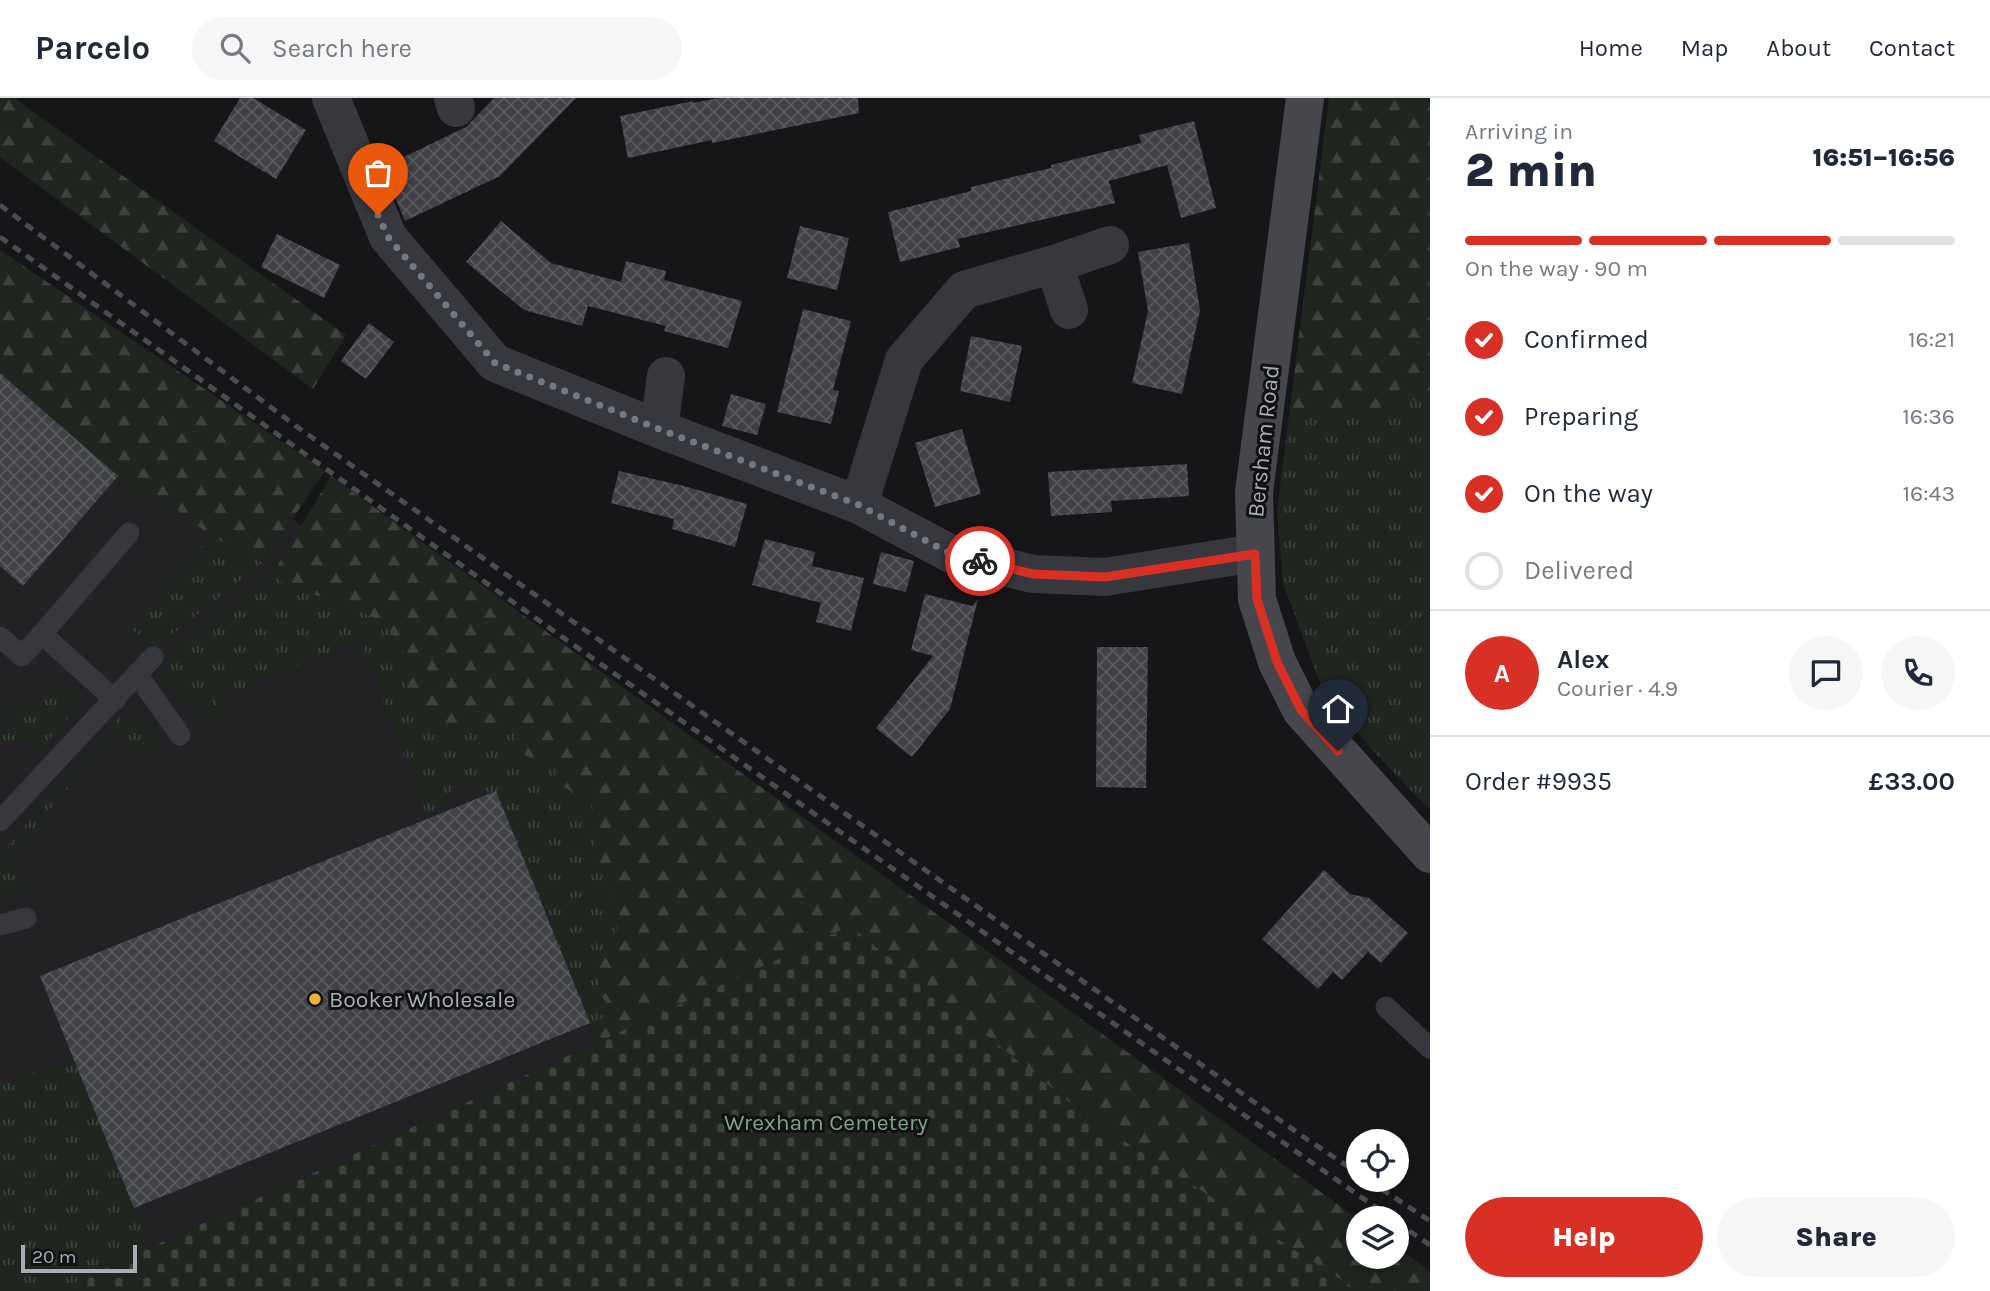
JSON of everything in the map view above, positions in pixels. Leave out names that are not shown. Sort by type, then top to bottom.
[{"type":"main road","name":"Bersham Road","points":[[1305,98],[1254,492],[1257,599],[1277,662],[1301,710],[1430,854]]},
{"type":"street","points":[[334,99],[388,237],[495,363],[859,505],[951,554],[1033,574],[1105,577],[1255,554]]},
{"type":"street","points":[[859,505],[904,360],[964,290],[1110,245]]},
{"type":"street","points":[[1054,264],[1069,310]]},
{"type":"street","points":[[659,429],[666,376]]},
{"type":"lane","points":[[0,637],[22,656],[128,533]]},
{"type":"lane","points":[[42,634],[115,699]]},
{"type":"lane","points":[[0,821],[153,657]]},
{"type":"lane","points":[[137,674],[180,735]]},
{"type":"lane","points":[[0,925],[26,918]]},
{"type":"lane","points":[[1385,1007],[1430,1048]]},
{"type":"shaded area","points":[[0,278],[335,553],[850,926],[56,1291],[0,1291]]},
{"type":"green space","points":[[0,98],[14,98],[346,335],[313,389],[0,157]]},
{"type":"green space","points":[[1329,98],[1430,98],[1430,397],[1337,417],[1290,407]]},
{"type":"green space","points":[[0,250],[325,471],[263,562],[211,536],[158,495],[137,494],[0,373]]},
{"type":"green space","points":[[1430,397],[1430,810],[1374,752],[1321,686],[1283,583],[1277,512],[1290,407],[1338,417]]},
{"type":"green space","points":[[331,476],[1346,1210],[1346,1269],[1409,1269],[1409,1256],[1430,1271],[1430,1291],[1351,1291],[1094,1122],[850,926],[597,1043],[590,1023],[616,1013],[601,996],[597,971],[599,954],[616,951],[619,913],[598,859],[592,803],[558,784],[554,765],[521,754],[512,724],[434,729],[408,698],[405,654],[384,622],[346,605],[289,586],[272,575]]},
{"type":"green space","points":[[211,536],[263,562],[155,648],[130,628]]},
{"type":"green space","points":[[272,575],[289,586],[346,605],[384,622],[405,654],[408,698],[512,723],[521,754],[554,765],[558,784],[592,803],[598,859],[619,912],[616,951],[599,954],[597,971],[601,996],[616,1013],[590,1023],[482,782],[451,788],[448,801],[427,815],[359,641],[216,699],[223,720],[210,720],[156,677],[168,661],[163,656]]},
{"type":"green space","points":[[46,689],[77,690],[81,704],[37,753],[19,742],[0,740],[0,734],[12,720],[0,709],[0,705],[34,709]]},
{"type":"green space","points":[[130,714],[145,718],[156,730],[161,740],[154,751],[140,750],[116,734],[3,863],[32,887],[20,895],[6,899],[0,896],[0,854],[120,717]]},
{"type":"green space","name":"Wrexham Cemetery","points":[[850,926],[1094,1122],[1359,1291],[56,1291]]},
{"type":"green space","points":[[73,1056],[150,1248],[56,1291],[0,1291],[0,1085]]},
{"type":"building","points":[[240,98],[253,98],[306,130],[276,179],[214,141]]},
{"type":"building","points":[[494,98],[576,98],[500,176],[405,221],[383,167],[466,127]]},
{"type":"building","points":[[719,98],[858,98],[859,113],[628,158],[620,116]]},
{"type":"building","points":[[1194,121],[1216,208],[1181,218],[1167,165],[1109,181],[1115,203],[958,239],[960,247],[900,262],[888,212],[971,191],[971,187],[1051,168],[1051,165],[1141,143],[1139,135]]},
{"type":"building","points":[[501,221],[551,263],[621,282],[626,261],[666,271],[664,280],[742,301],[728,348],[664,331],[666,326],[588,306],[582,326],[524,310],[466,262]]},
{"type":"building","points":[[800,226],[849,238],[837,290],[787,278]]},
{"type":"building","points":[[277,234],[340,265],[324,298],[261,267]]},
{"type":"building","points":[[1189,243],[1200,310],[1182,394],[1132,383],[1148,311],[1138,252]]},
{"type":"building","points":[[803,309],[851,321],[833,390],[839,391],[831,424],[777,412]]},
{"type":"building","points":[[369,323],[394,342],[366,379],[341,361]]},
{"type":"building","points":[[971,336],[1022,346],[1010,402],[960,391]]},
{"type":"building","points":[[0,373],[118,476],[23,586],[0,566]]},
{"type":"building","points":[[731,394],[766,404],[757,435],[722,426]]},
{"type":"building","points":[[962,429],[981,494],[935,507],[915,443]]},
{"type":"building","points":[[1187,464],[1189,496],[1111,501],[1112,512],[1051,516],[1048,472]]},
{"type":"building","points":[[619,471],[747,504],[735,547],[672,529],[674,519],[611,503]]},
{"type":"building","points":[[765,539],[815,552],[812,566],[864,578],[851,631],[816,622],[821,603],[752,585]]},
{"type":"building","points":[[881,552],[914,561],[906,592],[873,584]]},
{"type":"building","points":[[925,594],[972,606],[978,599],[950,709],[912,757],[876,728],[933,656],[911,650]]},
{"type":"building","points":[[1097,647],[1148,647],[1146,788],[1096,787]]},
{"type":"building","name":"Booker Wholesale","points":[[496,791],[590,1023],[134,1208],[40,976]]},
{"type":"building","points":[[1324,870],[1350,894],[1369,898],[1408,933],[1381,963],[1368,952],[1342,980],[1333,972],[1318,989],[1262,939]]},
{"type":"railway","points":[[0,205],[300,429],[1346,1165]]},
{"type":"railway","points":[[0,237],[558,634],[1374,1206]]},
{"type":"railway","points":[[1386,1192],[1430,1221]]},
{"type":"railway","points":[[1409,1231],[1430,1245]]},
{"type":"way so far","points":[[378,215],[388,237],[495,363],[859,505],[951,554],[980,561]]},
{"type":"place","name":"Booker Wholesale","points":[[315,999]]},
{"type":"route","points":[[980,561],[1033,574],[1105,577],[1255,554],[1257,599],[1277,662],[1301,710],[1338,751]]}]
